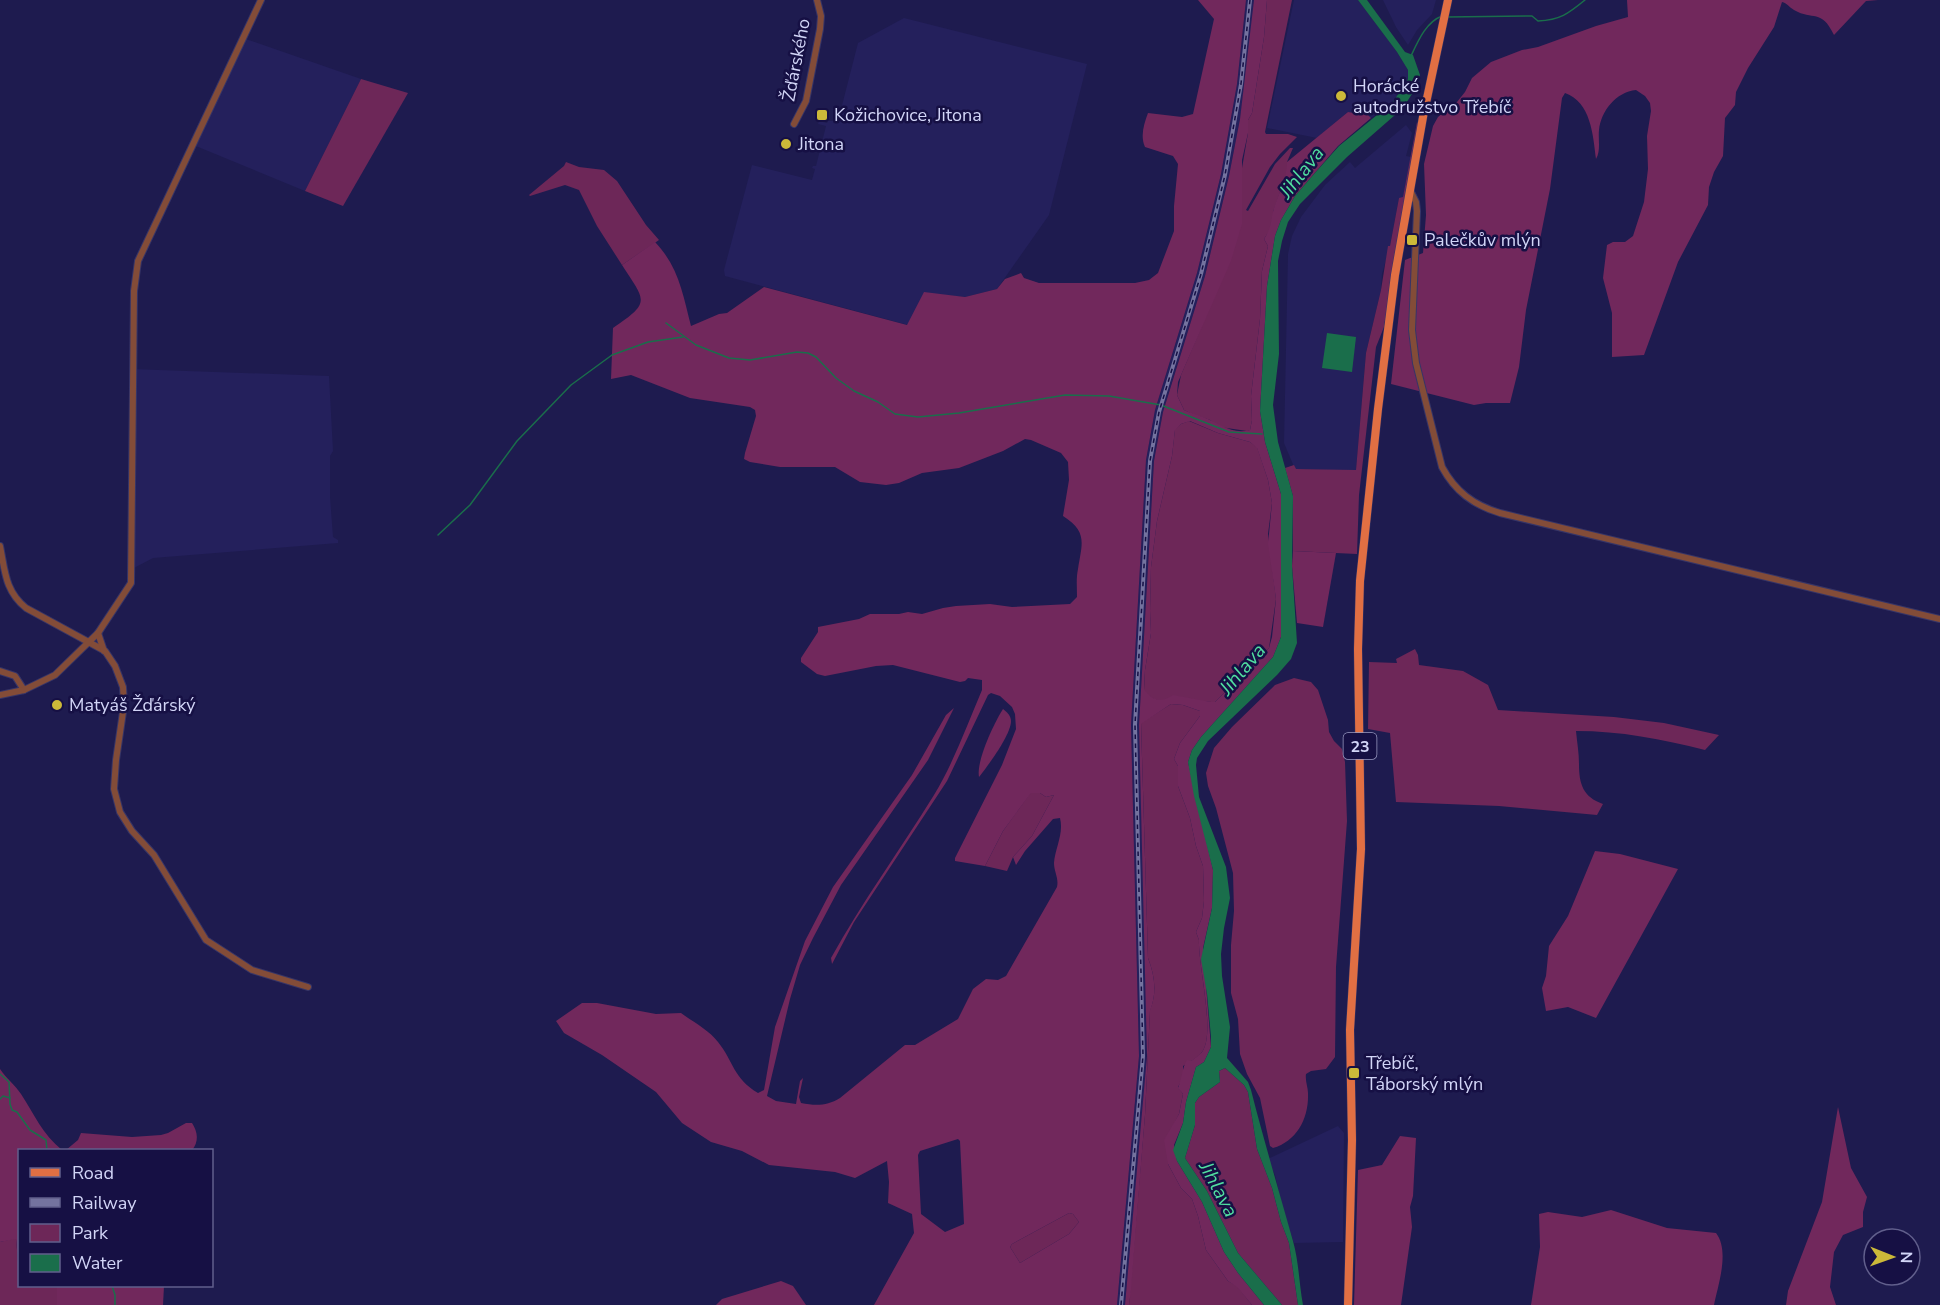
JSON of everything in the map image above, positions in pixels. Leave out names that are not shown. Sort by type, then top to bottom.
[{"type":"main road","name":"23","points":[[1348,1305],[1352,1140],[1350,1024],[1361,849],[1359,600],[1395,275],[1423,117],[1447,3]]},
{"type":"street","points":[[0,695],[24,690],[55,675],[98,633],[131,583],[134,291],[138,261],[261,0]]},
{"type":"street","name":"Žďárského","points":[[794,124],[806,101],[818,39],[821,16],[817,0]]},
{"type":"street","points":[[1410,190],[1417,206],[1412,320],[1416,363],[1442,467],[1449,480],[1466,497],[1485,508],[1500,513],[1940,619]]},
{"type":"street","points":[[0,546],[7,583],[15,599],[26,608],[105,651]]},
{"type":"street","points":[[98,633],[123,687],[123,721],[116,760],[114,789],[120,812],[132,831],[154,855],[206,940],[252,970],[308,987]]},
{"type":"street","points":[[0,671],[15,676],[24,690]]},
{"type":"shaded area","points":[[1198,0],[1246,0],[1237,84],[1221,174],[1197,273],[1155,410],[1146,460],[1131,725],[1139,1056],[1117,1305],[874,1305],[914,1233],[912,1214],[888,1203],[887,1161],[855,1178],[835,1172],[769,1165],[742,1151],[711,1142],[682,1123],[656,1092],[602,1055],[564,1033],[556,1021],[582,1003],[597,1003],[656,1014],[681,1013],[714,1038],[743,1082],[758,1093],[764,1090],[775,1027],[805,941],[833,887],[912,775],[946,715],[954,708],[928,760],[841,885],[813,938],[800,965],[790,999],[767,1096],[776,1101],[796,1104],[800,1081],[803,1078],[799,1097],[801,1103],[821,1105],[835,1101],[905,1045],[915,1045],[958,1019],[973,989],[986,979],[998,980],[1006,976],[1057,887],[1054,863],[1061,830],[1060,818],[1053,819],[1016,865],[1013,857],[1032,836],[1054,795],[1046,797],[1040,793],[1031,793],[1003,831],[985,866],[955,861],[955,858],[1002,765],[1016,729],[1012,707],[1000,696],[991,693],[988,695],[947,781],[854,922],[832,964],[831,958],[843,937],[948,770],[982,690],[982,680],[968,678],[960,682],[893,665],[825,676],[817,674],[801,662],[801,658],[818,632],[818,627],[859,619],[870,614],[908,612],[922,614],[956,606],[990,604],[1012,607],[1070,604],[1077,597],[1077,576],[1082,545],[1080,533],[1063,516],[1069,480],[1068,462],[1061,453],[1025,439],[1003,451],[959,468],[922,473],[899,483],[886,485],[860,482],[835,467],[780,467],[750,462],[744,459],[756,416],[755,410],[750,407],[690,398],[631,375],[611,379],[613,328],[634,312],[641,300],[636,286],[622,265],[655,242],[675,271],[691,326],[727,313],[764,287],[907,325],[924,292],[965,297],[997,289],[1005,279],[1021,273],[1024,278],[1039,283],[1135,283],[1149,280],[1158,273],[1174,231],[1178,164],[1173,156],[1145,147],[1144,126],[1148,113],[1182,117],[1193,114],[1214,19]],"holes":[[[958,1139],[960,1141],[964,1224],[945,1232],[921,1214],[918,1155],[920,1151]],[[1069,1213],[1073,1214],[1079,1222],[1069,1234],[1020,1263],[1010,1247],[1012,1244]]]},
{"type":"shaded area","points":[[1246,0],[1254,0],[1252,30],[1240,119],[1229,176],[1205,276],[1163,412],[1154,461],[1139,725],[1147,1022],[1146,1075],[1125,1305],[1117,1305],[1139,1056],[1131,725],[1146,460],[1155,410],[1197,273],[1221,174],[1237,84]]},
{"type":"shaded area","points":[[1254,0],[1267,0],[1264,37],[1242,160],[1242,224],[1231,261],[1178,382],[1177,395],[1184,410],[1237,431],[1250,430],[1252,420],[1251,396],[1260,319],[1262,271],[1268,246],[1264,239],[1270,226],[1287,162],[1348,112],[1360,114],[1364,111],[1371,118],[1338,146],[1295,196],[1275,236],[1267,286],[1260,411],[1265,442],[1281,494],[1281,637],[1273,657],[1201,737],[1192,750],[1188,762],[1213,870],[1212,908],[1203,948],[1211,1047],[1204,1062],[1196,1067],[1186,1102],[1183,1123],[1174,1145],[1177,1161],[1202,1202],[1224,1252],[1264,1305],[1252,1305],[1237,1287],[1228,1281],[1206,1250],[1192,1199],[1181,1188],[1168,1164],[1164,1140],[1179,1114],[1183,1094],[1178,1088],[1184,1066],[1187,1060],[1191,1061],[1202,1052],[1206,1043],[1207,1030],[1199,940],[1196,932],[1202,918],[1204,901],[1203,866],[1190,818],[1178,786],[1178,766],[1174,759],[1180,743],[1200,716],[1200,711],[1183,705],[1171,704],[1141,724],[1148,958],[1154,978],[1154,991],[1150,1011],[1145,1115],[1131,1290],[1129,1305],[1125,1305],[1147,1056],[1139,725],[1154,461],[1163,412],[1205,276],[1240,119]],"holes":[[[1190,421],[1218,433],[1250,442],[1257,448],[1268,480],[1272,503],[1268,544],[1276,599],[1272,637],[1269,648],[1215,702],[1173,695],[1157,700],[1144,689],[1151,633],[1151,567],[1157,521],[1172,456],[1175,430],[1181,424]]]},
{"type":"shaded area","points":[[1294,0],[1358,0],[1408,70],[1408,79],[1393,102],[1371,118],[1364,112],[1360,114],[1348,112],[1317,138],[1267,128]]},
{"type":"shaded area","points":[[1383,0],[1436,0],[1432,14],[1417,30],[1408,45]]},
{"type":"shaded area","points":[[1627,0],[1878,0],[1866,1],[1834,35],[1821,18],[1801,13],[1782,2],[1774,27],[1748,68],[1736,92],[1735,105],[1725,118],[1723,156],[1709,187],[1708,205],[1678,262],[1644,355],[1612,357],[1612,313],[1603,278],[1607,245],[1613,242],[1625,242],[1633,236],[1644,202],[1648,169],[1647,136],[1650,103],[1636,90],[1622,94],[1611,104],[1600,123],[1599,149],[1596,159],[1589,120],[1574,97],[1565,93],[1562,98],[1550,189],[1526,310],[1519,367],[1510,403],[1474,405],[1391,384],[1405,260],[1423,253],[1426,215],[1424,164],[1433,126],[1438,117],[1457,102],[1472,78],[1491,62],[1628,17]]},
{"type":"shaded area","name":"Jitona","points":[[904,18],[1087,64],[1049,215],[997,289],[965,297],[924,293],[908,325],[725,276],[724,270],[752,165],[812,180],[815,169],[812,168],[816,166],[826,126],[818,124],[819,121],[827,123],[838,121],[858,43]]},
{"type":"shaded area","points":[[243,38],[361,79],[305,191],[191,144]]},
{"type":"shaded area","points":[[1406,125],[1412,133],[1406,156],[1411,157],[1403,198],[1399,198],[1366,353],[1356,471],[1295,469],[1284,443],[1288,254],[1292,236],[1301,217],[1325,185],[1350,162],[1355,168]]},
{"type":"shaded area","points":[[131,369],[329,376],[333,451],[330,456],[330,497],[333,537],[338,540],[338,543],[153,558],[132,569]]},
{"type":"shaded area","points":[[1293,551],[1336,553],[1323,627],[1297,623],[1292,566]]},
{"type":"shaded area","points":[[1003,709],[1010,717],[1010,727],[998,750],[979,777],[983,752]]},
{"type":"shaded area","points":[[1595,851],[1620,854],[1678,869],[1596,1018],[1568,1007],[1546,1011],[1542,988],[1546,976],[1549,946],[1568,916]]},
{"type":"shaded area","points":[[0,1069],[21,1094],[44,1131],[61,1149],[18,1149],[18,1260],[16,1239],[0,1242]]},
{"type":"shaded area","points":[[1838,1107],[1851,1168],[1867,1197],[1863,1212],[1863,1227],[1843,1235],[1834,1252],[1830,1287],[1836,1305],[1786,1305],[1788,1291],[1822,1202]]},
{"type":"shaded area","points":[[186,1123],[192,1123],[196,1130],[196,1144],[193,1149],[67,1149],[78,1140],[81,1133],[132,1137],[168,1133]]},
{"type":"shaded area","points":[[1338,1126],[1344,1133],[1343,1242],[1294,1243],[1284,1214],[1275,1175],[1268,1159]]},
{"type":"shaded area","points":[[1400,1136],[1416,1138],[1413,1196],[1410,1207],[1412,1227],[1401,1305],[1354,1305],[1358,1170],[1382,1165]]},
{"type":"shaded area","points":[[1611,1210],[1667,1228],[1716,1233],[1720,1240],[1723,1258],[1714,1305],[1531,1305],[1540,1247],[1539,1214],[1548,1212],[1582,1217]]},
{"type":"shaded area","points":[[781,1281],[793,1286],[806,1305],[716,1305],[722,1299]]},
{"type":"shaded area","points":[[57,1287],[164,1287],[163,1305],[57,1305]]},
{"type":"green space","points":[[1267,0],[1292,0],[1265,132],[1266,134],[1288,134],[1297,137],[1270,167],[1246,210],[1248,211],[1275,164],[1290,148],[1293,148],[1273,212],[1273,225],[1264,239],[1268,246],[1262,271],[1260,319],[1251,396],[1252,420],[1250,430],[1247,431],[1220,427],[1210,420],[1184,410],[1177,395],[1181,375],[1215,295],[1241,174],[1248,120],[1252,113],[1264,37]]},
{"type":"green space","points":[[361,79],[408,93],[343,206],[305,191]]},
{"type":"green space","points":[[1417,122],[1384,327],[1376,347],[1359,495],[1357,554],[1293,551],[1293,496],[1285,468],[1294,465],[1296,469],[1356,470],[1366,353],[1399,198],[1403,197]]},
{"type":"green space","points":[[566,162],[579,167],[604,170],[617,181],[646,225],[659,240],[622,265],[597,226],[579,190],[565,185],[529,195]]},
{"type":"green space","points":[[1189,421],[1218,433],[1250,442],[1257,447],[1268,480],[1272,503],[1268,534],[1276,599],[1269,648],[1215,702],[1158,700],[1144,690],[1151,633],[1151,567],[1157,521],[1172,456],[1175,429]]},
{"type":"green space","points":[[1415,649],[1419,665],[1463,671],[1488,685],[1498,710],[1614,717],[1664,723],[1719,735],[1705,750],[1641,736],[1576,731],[1581,784],[1591,798],[1603,804],[1597,815],[1499,806],[1396,802],[1390,733],[1368,729],[1369,662],[1397,663],[1396,659]]},
{"type":"green space","points":[[1294,678],[1311,682],[1318,690],[1328,720],[1329,732],[1342,749],[1345,762],[1347,821],[1336,967],[1335,1057],[1326,1069],[1306,1074],[1308,1102],[1304,1120],[1289,1140],[1273,1148],[1270,1146],[1260,1098],[1247,1074],[1240,1054],[1238,1019],[1231,993],[1233,873],[1206,773],[1214,748],[1232,727],[1275,685]]},
{"type":"green space","points":[[1171,704],[1183,705],[1200,711],[1200,716],[1180,743],[1174,759],[1178,766],[1178,786],[1190,818],[1203,866],[1204,901],[1202,918],[1196,932],[1199,940],[1207,1030],[1206,1043],[1202,1052],[1183,1066],[1183,1078],[1178,1087],[1183,1094],[1179,1114],[1174,1124],[1168,1164],[1181,1188],[1192,1199],[1206,1250],[1228,1281],[1237,1286],[1252,1305],[1129,1305],[1145,1115],[1150,1010],[1154,991],[1154,978],[1148,958],[1141,723]]},
{"type":"green space","points":[[1031,792],[1040,793],[1046,797],[1054,795],[1032,836],[1013,857],[1007,871],[985,866],[1003,831]]},
{"type":"green space","points":[[1225,1068],[1244,1085],[1248,1092],[1257,1149],[1289,1243],[1298,1305],[1282,1305],[1238,1253],[1207,1191],[1185,1158],[1195,1125],[1195,1103],[1199,1097],[1220,1082],[1219,1071]]},
{"type":"green space","points":[[1069,1213],[1073,1214],[1079,1222],[1069,1234],[1020,1263],[1010,1247],[1012,1244]]},
{"type":"green space","points":[[16,1238],[18,1287],[57,1287],[57,1305],[0,1305],[0,1242]]},
{"type":"water","points":[[1358,0],[1367,0],[1405,52],[1413,55],[1420,75],[1417,86],[1403,108],[1347,157],[1300,204],[1288,222],[1278,261],[1279,354],[1273,405],[1278,442],[1293,496],[1292,566],[1297,643],[1291,659],[1277,675],[1208,741],[1197,758],[1196,765],[1199,797],[1226,867],[1230,898],[1221,954],[1230,1027],[1227,1058],[1248,1082],[1251,1090],[1295,1249],[1303,1305],[1298,1305],[1289,1243],[1257,1149],[1248,1092],[1244,1085],[1225,1068],[1219,1071],[1220,1082],[1199,1097],[1195,1103],[1195,1125],[1185,1158],[1207,1191],[1238,1253],[1282,1305],[1264,1305],[1224,1252],[1202,1202],[1177,1161],[1173,1150],[1183,1123],[1186,1102],[1196,1067],[1204,1062],[1211,1047],[1207,994],[1201,959],[1212,908],[1213,870],[1194,796],[1188,762],[1192,750],[1201,737],[1273,657],[1281,637],[1281,494],[1265,442],[1260,411],[1267,286],[1275,236],[1295,196],[1339,146],[1393,102],[1408,79],[1408,70],[1397,52]]},
{"type":"water","points":[[1327,333],[1356,337],[1352,372],[1322,368]]},
{"type":"waterway","points":[[1447,17],[1532,16],[1538,21],[1563,15],[1585,0]]},
{"type":"waterway","points":[[1411,56],[1427,27],[1442,16]]},
{"type":"waterway","points":[[666,323],[696,345],[729,358],[750,360],[797,352],[808,353],[816,357],[836,378],[854,391],[878,402],[895,414],[918,417],[959,413],[1065,395],[1109,396],[1161,405],[1229,432],[1262,434]]},
{"type":"waterway","points":[[438,535],[470,505],[517,441],[571,385],[612,355],[648,342],[683,337]]},
{"type":"waterway","points":[[0,1074],[9,1082],[12,1110],[17,1112],[30,1130],[46,1140],[47,1149]]},
{"type":"waterway","points":[[0,1099],[3,1096],[10,1098]]},
{"type":"waterway","points":[[112,1287],[115,1305]]},
{"type":"railway","points":[[1121,1305],[1143,1056],[1135,725],[1150,461],[1159,412],[1201,274],[1225,175],[1241,84],[1250,0]]},
{"type":"place","name":"Horácké autodružstvo Třebíč","points":[[1341,96]]},
{"type":"place","name":"Kožichovice, Jitona","points":[[822,115]]},
{"type":"place","name":"Jitona","points":[[786,144]]},
{"type":"place","name":"Palečkův mlýn","points":[[1412,240]]},
{"type":"place","name":"Matyáš Žďárský","points":[[57,705]]},
{"type":"place","name":"Třebíč, Táborský mlýn","points":[[1354,1073]]},
{"type":"water label","name":"Jihlava","points":[[1301,172]]},
{"type":"water label","name":"Jihlava","points":[[1242,669]]},
{"type":"water label","name":"Jihlava","points":[[1219,1189]]}]
